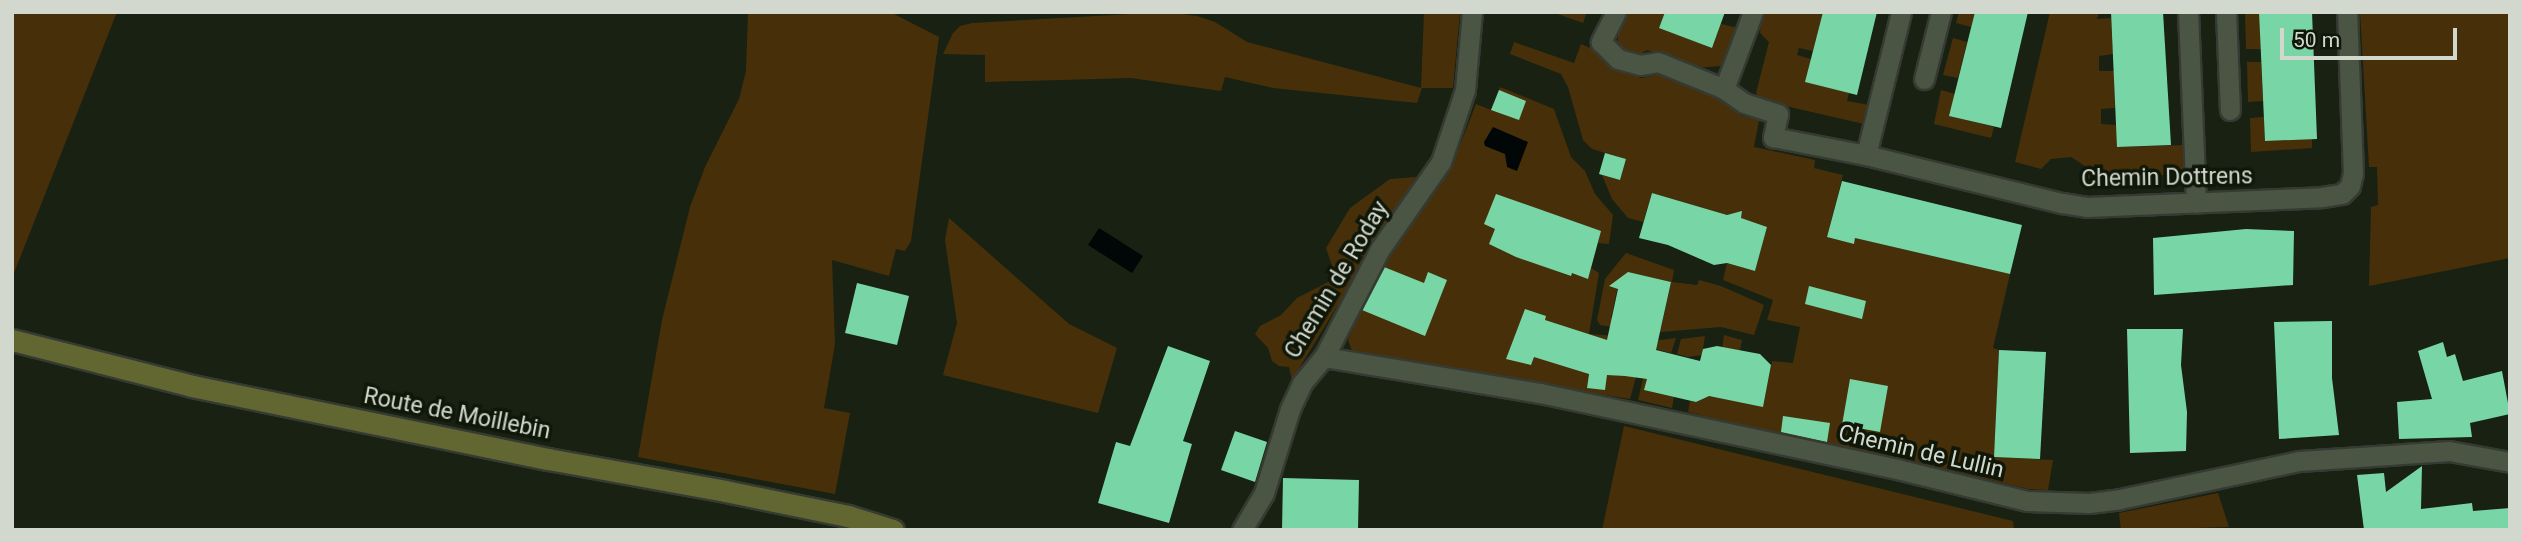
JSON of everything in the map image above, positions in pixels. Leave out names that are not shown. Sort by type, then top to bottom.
[{"type":"street","name":"Chemin de Roday","points":[[1242,530],[1264,493],[1302,383],[1324,357],[1380,249],[1441,162],[1465,90],[1472,12]]},
{"type":"street","points":[[1616,12],[1601,42],[1618,59],[1640,65],[1658,62],[1724,89],[1752,12]]},
{"type":"street","points":[[1866,155],[1902,12]]},
{"type":"street","points":[[1924,79],[1941,12]]},
{"type":"street","points":[[2188,12],[2196,203]]},
{"type":"street","points":[[2226,12],[2231,110]]},
{"type":"street","name":"Chemin Dottrens","points":[[1724,89],[1744,103],[1778,114],[1773,136],[2087,207],[2322,197],[2342,194],[2350,186],[2353,173],[2347,12]]},
{"type":"street","name":"Route de Moillebin","points":[[12,340],[192,386],[548,459],[848,516],[893,530]]},
{"type":"street","name":"Chemin de Lullin","points":[[1324,357],[1540,393],[1897,469],[2027,501],[2089,503],[2120,499],[2299,460],[2449,451],[2510,461]]},
{"type":"shaded area","points":[[12,12],[117,12],[12,278]]},
{"type":"shaded area","points":[[748,12],[890,12],[939,37],[911,241],[905,251],[896,249],[889,276],[832,260],[835,344],[824,408],[850,413],[835,494],[638,457],[662,320],[690,207],[705,167],[739,99],[746,71]]},
{"type":"shaded area","points":[[1167,12],[1197,16],[1215,22],[1247,42],[1421,88],[1424,12],[1460,12],[1453,88],[1422,88],[1417,103],[1273,88],[1225,77],[1221,91],[1131,78],[985,82],[985,55],[943,54],[953,33],[960,26],[972,23]]},
{"type":"shaded area","points":[[1552,12],[1587,12],[1583,23]]},
{"type":"shaded area","points":[[1627,12],[1665,12],[1659,27],[1712,48],[1721,24],[1738,28],[1728,58],[1720,66],[1696,68],[1647,50],[1639,55],[1629,54],[1618,45],[1618,25]]},
{"type":"shaded area","points":[[1762,12],[1823,12],[1813,51],[1799,48],[1797,55],[1811,59],[1806,82],[1849,93],[1847,101],[1869,105],[1864,124],[1760,100],[1756,93],[1769,42],[1760,33]]},
{"type":"shaded area","points":[[1959,12],[1975,12],[1971,27],[1956,23]]},
{"type":"shaded area","points":[[2050,12],[2099,12],[2097,19],[2111,18],[2113,54],[2099,56],[2099,71],[2114,71],[2115,108],[2101,109],[2101,124],[2116,125],[2120,147],[2186,145],[2188,174],[2088,178],[2085,166],[2071,157],[2051,159],[2041,169],[2015,162]]},
{"type":"shaded area","points":[[2245,12],[2259,12],[2261,49],[2246,49]]},
{"type":"shaded area","points":[[2360,12],[2510,12],[2510,258],[2369,286],[2371,207],[2378,205],[2377,167],[2369,167]]},
{"type":"shaded area","points":[[1953,38],[1967,42],[1958,78],[1943,75]]},
{"type":"shaded area","points":[[1514,42],[1574,63],[1581,44],[1597,51],[1604,61],[1617,71],[1642,78],[1665,73],[1720,99],[1740,115],[1759,120],[1754,147],[1815,160],[1814,168],[1843,175],[1827,237],[1854,244],[1855,238],[2010,274],[1993,348],[1999,350],[1994,457],[2053,460],[2048,490],[2028,489],[1889,455],[1780,437],[1688,412],[1690,401],[1696,402],[1708,396],[1763,406],[1772,361],[1793,363],[1800,327],[1767,320],[1773,300],[1723,280],[1727,263],[1755,271],[1767,227],[1752,222],[1739,224],[1742,214],[1727,215],[1652,193],[1643,222],[1628,218],[1612,199],[1602,175],[1620,180],[1626,159],[1592,149],[1583,140],[1568,87],[1561,74],[1510,54]]},
{"type":"shaded area","points":[[2247,62],[2261,62],[2263,101],[2248,102]]},
{"type":"shaded area","points":[[1500,87],[1554,109],[1571,157],[1585,171],[1595,194],[1613,215],[1609,244],[1598,243],[1600,231],[1517,203],[1499,249],[1570,276],[1572,273],[1588,278],[1591,268],[1599,273],[1589,334],[1617,336],[1592,347],[1587,388],[1607,374],[1625,376],[1628,351],[1636,377],[1630,399],[1353,354],[1348,340],[1383,259],[1453,163],[1476,104],[1491,110]]},
{"type":"shaded area","points":[[1941,90],[1955,94],[1950,116],[1994,127],[1991,138],[1934,124]]},
{"type":"shaded area","points":[[2264,117],[2265,141],[2312,139],[2312,148],[2251,152],[2250,118]]},
{"type":"shaded area","points":[[1493,127],[1528,142],[1517,171],[1507,167],[1505,154],[1485,146],[1484,142]]},
{"type":"shaded area","points":[[1416,177],[1292,380],[1289,367],[1279,366],[1272,361],[1268,348],[1255,334],[1260,326],[1281,315],[1297,298],[1336,278],[1326,248],[1350,208],[1390,179]]},
{"type":"shaded area","points":[[949,218],[1069,324],[1117,348],[1098,413],[943,375],[957,323],[945,240]]},
{"type":"shaded area","points":[[1099,228],[1143,256],[1132,273],[1088,245]]},
{"type":"shaded area","points":[[1626,253],[1674,270],[1672,282],[1697,285],[1699,280],[1721,286],[1764,305],[1754,335],[1721,327],[1649,333],[1600,325],[1597,320],[1605,279]],"holes":[[[1636,274],[1671,282],[1661,329],[1611,318],[1618,286]]]},
{"type":"shaded area","points":[[1724,335],[1742,340],[1739,355],[1721,356]]},
{"type":"shaded area","points":[[1705,336],[1702,355],[1688,357],[1677,354],[1681,339]]},
{"type":"shaded area","points":[[1676,338],[1671,353],[1655,349],[1645,390],[1674,397],[1672,408],[1638,400],[1652,341]]},
{"type":"shaded area","points":[[1624,426],[2013,521],[2014,530],[1602,530]]},
{"type":"shaded area","points":[[2218,493],[2229,527],[2121,530],[2119,513]]},
{"type":"building","points":[[1665,12],[1725,12],[1712,48],[1659,28]]},
{"type":"building","points":[[1823,12],[1877,12],[1857,95],[1805,82]]},
{"type":"building","points":[[1975,12],[2028,12],[2001,128],[1949,116]]},
{"type":"building","points":[[2111,12],[2163,12],[2171,145],[2117,147]]},
{"type":"building","points":[[2259,12],[2312,12],[2317,139],[2265,141]]},
{"type":"building","points":[[1499,90],[1526,101],[1519,120],[1491,110]]},
{"type":"building","points":[[1605,153],[1626,159],[1620,180],[1599,174]]},
{"type":"building","points":[[1842,181],[2022,225],[2010,274],[1855,238],[1854,244],[1827,237]]},
{"type":"building","points":[[1652,193],[1727,215],[1742,211],[1741,218],[1767,227],[1755,271],[1727,263],[1714,265],[1668,245],[1639,238]]},
{"type":"building","points":[[1496,194],[1601,231],[1588,279],[1516,257],[1489,244],[1495,229],[1484,224]]},
{"type":"building","points":[[2246,229],[2294,231],[2293,285],[2154,295],[2153,238]]},
{"type":"building","points":[[1384,267],[1424,283],[1428,272],[1447,280],[1425,336],[1362,310]]},
{"type":"building","points":[[1628,272],[1671,282],[1656,350],[1700,361],[1703,349],[1717,346],[1760,354],[1771,365],[1763,407],[1709,396],[1696,402],[1644,390],[1647,379],[1625,376],[1607,375],[1605,390],[1587,388],[1589,374],[1534,357],[1531,365],[1506,359],[1525,309],[1546,316],[1545,320],[1607,340],[1618,289],[1609,286]]},
{"type":"building","points":[[857,283],[909,296],[897,345],[845,333]]},
{"type":"building","points":[[1809,286],[1866,301],[1862,319],[1805,304]]},
{"type":"building","points":[[2332,321],[2332,378],[2339,435],[2279,439],[2274,322]]},
{"type":"building","points":[[2127,329],[2183,329],[2181,365],[2187,412],[2186,451],[2130,453]]},
{"type":"building","points":[[2443,342],[2447,357],[2455,354],[2463,381],[2502,371],[2510,414],[2470,423],[2472,437],[2399,439],[2397,402],[2432,399],[2418,351]]},
{"type":"building","points":[[1168,346],[1210,361],[1183,441],[1192,444],[1169,523],[1098,503],[1116,442],[1130,446]]},
{"type":"building","points":[[1999,350],[2046,352],[2040,459],[1994,457]]},
{"type":"building","points":[[1850,379],[1888,386],[1880,432],[1842,425]]},
{"type":"building","points":[[1783,416],[1830,423],[1827,442],[1781,432]]},
{"type":"building","points":[[1235,431],[1267,442],[1255,482],[1221,470]]},
{"type":"building","points":[[2422,466],[2421,509],[2472,503],[2473,511],[2510,508],[2510,530],[2364,530],[2357,475],[2384,473],[2386,492]]},
{"type":"building","points":[[1283,478],[1359,480],[1358,530],[1282,530]]}]
